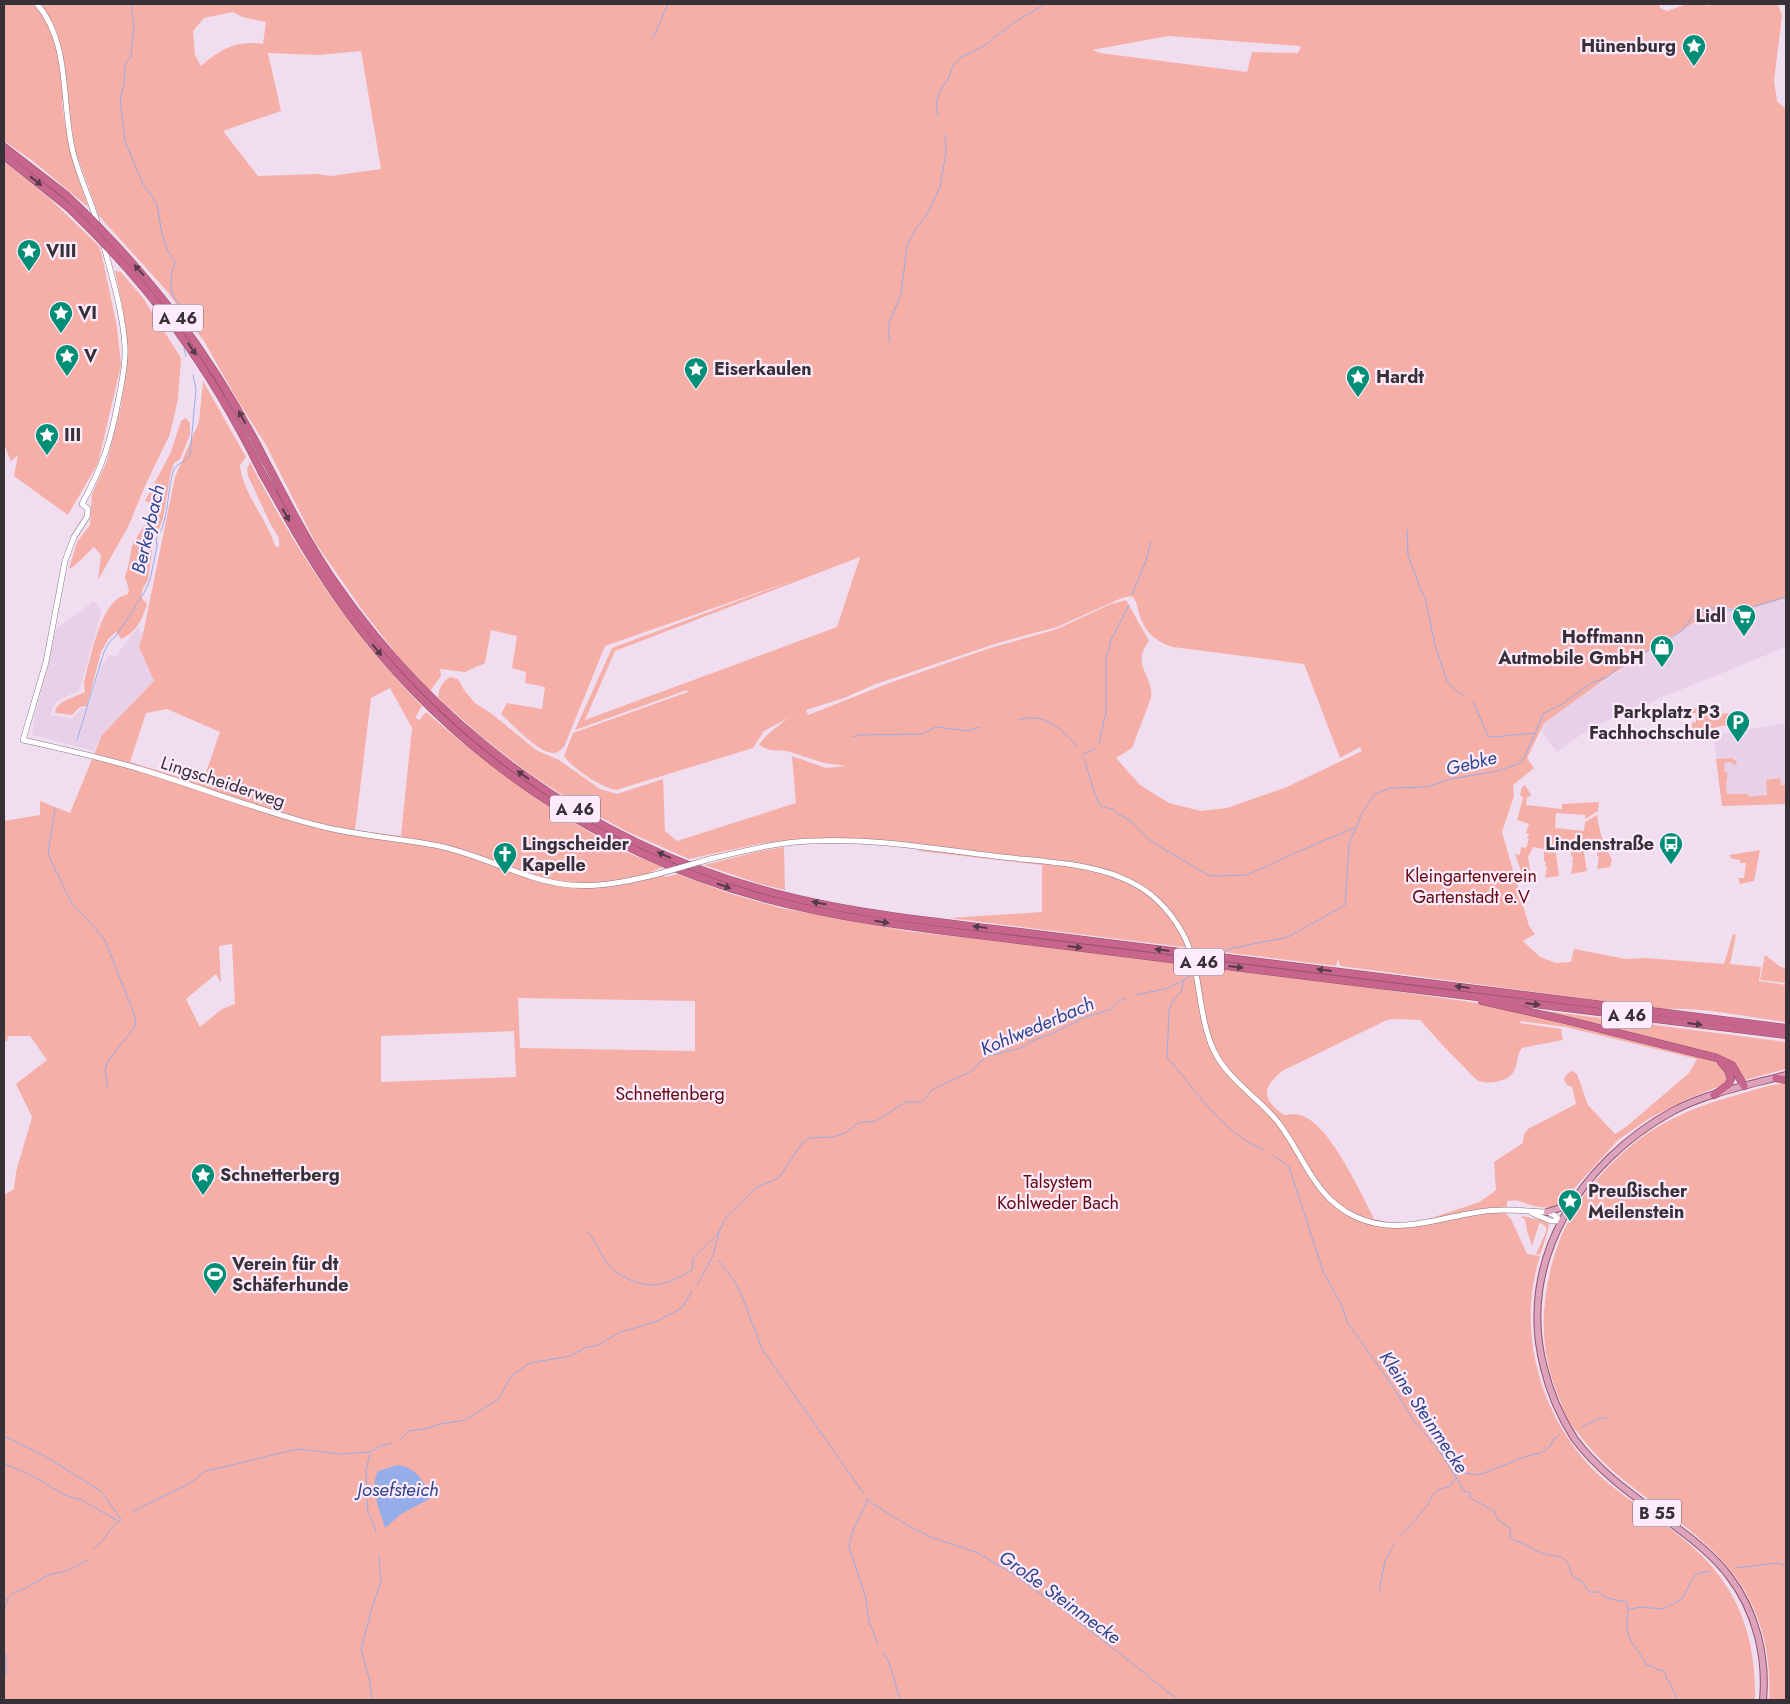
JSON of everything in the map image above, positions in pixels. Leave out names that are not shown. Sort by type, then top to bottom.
[{"type":"highway","name":"A 46","points":[[4,147],[66,195],[125,254],[184,326],[230,395],[304,533],[355,610],[397,662],[443,710],[520,774],[576,810],[613,830],[666,856],[728,880],[809,901],[1027,937]]},
{"type":"highway","name":"A 46","points":[[4,156],[68,207],[120,259],[173,323],[224,399],[262,473],[329,587],[359,628],[392,667],[438,716],[490,760],[544,799],[610,838],[694,876],[759,897],[824,912],[866,919],[1372,980],[1786,1027]]},
{"type":"highway","name":"A 46","points":[[1372,980],[1468,996],[1786,1035]]},
{"type":"highway","points":[[1468,996],[1482,1002],[1556,1018],[1722,1059],[1732,1066],[1744,1086]]},
{"type":"highway","points":[[1702,1053],[1724,1064],[1731,1075],[1728,1085],[1714,1095]]},
{"type":"highway","points":[[1776,1078],[1786,1080]]},
{"type":"main road","name":"B 55","points":[[1763,1700],[1763,1663],[1760,1642],[1746,1604],[1730,1576],[1695,1542],[1602,1470],[1575,1438],[1556,1404],[1548,1383],[1538,1344],[1537,1312],[1544,1265],[1560,1221],[1591,1178],[1609,1160],[1647,1128],[1675,1110],[1714,1095],[1786,1075]]},
{"type":"main road","name":"B 55","points":[[1546,1212],[1560,1208],[1577,1196]]},
{"type":"street","name":"Lingscheiderweg","points":[[37,4],[49,20],[60,52],[66,117],[73,153],[95,215],[107,257],[118,300],[125,350],[123,375],[109,444],[102,466],[82,504],[88,509],[88,514],[74,538],[65,561],[46,662],[23,740],[142,770],[303,822],[342,831],[456,850],[486,859],[532,878],[575,886],[607,885],[658,874],[761,847],[809,841],[846,840],[1058,863],[1104,871],[1121,877],[1153,896],[1180,928],[1195,961],[1208,1037],[1216,1056],[1234,1078],[1278,1122],[1312,1179],[1333,1202],[1348,1213],[1366,1221],[1396,1226],[1424,1224],[1480,1212],[1503,1210],[1529,1212]]},
{"type":"street","points":[[1529,1212],[1546,1212],[1554,1215],[1560,1221]]},
{"type":"street","points":[[1529,1212],[1551,1221],[1560,1221]]},
{"type":"shaded area","points":[[1786,598],[1786,647],[1616,716],[1582,734],[1557,752],[1541,731],[1544,723],[1575,700],[1701,618],[1729,608],[1746,610]]},
{"type":"shaded area","points":[[94,601],[102,610],[79,691],[63,698],[54,705],[51,715],[72,718],[81,709],[88,708],[101,667],[110,655],[116,656],[138,627],[143,634],[139,647],[154,681],[102,735],[94,751],[32,735],[34,719],[56,629]]},
{"type":"shaded area","points":[[1786,723],[1786,788],[1769,789],[1770,797],[1721,800],[1714,735]]},
{"type":"green space","name":"Kleingartenverein Gartenstadt e.V","points":[[4,4],[1659,4],[1660,8],[1667,11],[1687,4],[1705,4],[1706,6],[1715,4],[1778,4],[1782,16],[1774,81],[1777,101],[1786,109],[1786,598],[1745,610],[1729,608],[1701,618],[1608,677],[1544,723],[1527,758],[1534,768],[1513,785],[1514,796],[1502,832],[1529,926],[1535,934],[1523,941],[1540,957],[1556,963],[1571,962],[1574,949],[1626,959],[1646,958],[1724,964],[1733,934],[1736,935],[1730,964],[1761,967],[1759,981],[1786,985],[1786,1022],[1709,1011],[1664,1009],[1340,966],[1338,959],[1336,966],[949,918],[1042,912],[1042,865],[919,851],[920,844],[855,838],[807,838],[758,844],[689,859],[626,831],[573,802],[526,771],[482,737],[438,697],[441,686],[450,677],[458,679],[475,703],[492,714],[536,750],[559,760],[600,789],[617,794],[663,779],[665,831],[677,841],[796,803],[792,756],[826,768],[847,766],[824,763],[787,751],[770,750],[759,744],[788,718],[764,731],[753,748],[616,790],[603,786],[588,777],[564,756],[573,733],[688,692],[687,690],[575,730],[612,648],[794,580],[605,646],[564,747],[553,753],[547,752],[533,743],[501,714],[507,703],[542,709],[545,687],[525,683],[526,672],[512,668],[517,636],[491,630],[485,663],[465,672],[440,669],[441,676],[430,691],[397,655],[363,611],[315,542],[266,445],[238,401],[204,341],[166,290],[99,216],[76,153],[67,101],[62,101],[71,153],[88,207],[33,161],[4,141]],"holes":[[[233,12],[242,17],[266,22],[263,44],[245,43],[229,47],[201,66],[195,55],[193,31],[204,18]],[[1168,36],[1301,46],[1298,53],[1252,52],[1247,72],[1100,53],[1092,50]],[[361,51],[381,169],[331,176],[317,174],[258,176],[223,131],[281,111],[268,53],[318,55]],[[860,557],[837,627],[585,720],[615,651]],[[1131,596],[1136,601],[1141,620],[1147,631],[1167,645],[1304,664],[1340,758],[1360,747],[1362,751],[1287,787],[1227,808],[1201,811],[1169,803],[1140,785],[1116,758],[1132,748],[1151,698],[1149,682],[1142,664],[1144,650],[1149,641],[1126,600],[1111,604],[1057,629],[987,649],[884,685],[808,715],[806,710],[998,643],[1057,627],[1122,598]]]},
{"type":"green space","points":[[4,162],[48,197],[99,246],[117,327],[121,365],[98,463],[68,515],[14,476],[18,455],[11,461],[4,444]]},
{"type":"green space","points":[[115,271],[121,272],[143,298],[181,358],[178,399],[170,434],[128,527],[98,580],[101,555],[94,547],[69,569],[77,542],[90,525],[92,494],[107,461],[121,406],[128,348],[123,309]]},
{"type":"green space","points":[[203,381],[246,457],[240,465],[245,485],[275,546],[279,547],[279,538],[248,476],[247,469],[250,462],[286,528],[327,591],[372,650],[422,706],[415,718],[420,720],[426,712],[493,767],[540,801],[614,846],[663,867],[651,872],[666,877],[678,874],[728,893],[781,908],[907,931],[1217,966],[1478,1003],[1700,1055],[1721,1065],[1728,1073],[1725,1084],[1685,1100],[1650,1118],[1618,1140],[1562,1202],[1546,1207],[1518,1201],[1507,1201],[1507,1215],[1511,1219],[1527,1254],[1540,1256],[1533,1287],[1531,1318],[1533,1349],[1540,1380],[1552,1409],[1567,1436],[1586,1461],[1621,1494],[1677,1534],[1703,1556],[1725,1584],[1734,1599],[1747,1631],[1754,1665],[1755,1700],[4,1700],[4,1195],[14,1189],[16,1172],[32,1117],[16,1084],[47,1060],[30,1036],[8,1036],[7,1041],[4,1041],[4,821],[40,815],[40,801],[70,813],[102,735],[154,681],[139,647],[175,477],[199,422]],"holes":[[[390,688],[412,728],[401,836],[355,830],[371,698]],[[167,709],[220,732],[202,784],[130,762],[146,713]],[[232,944],[235,1004],[222,1009],[200,1027],[186,999],[216,974],[221,983],[219,946]],[[518,998],[695,1001],[695,1051],[520,1048]],[[1394,1019],[1420,1020],[1473,1077],[1481,1082],[1489,1083],[1510,1076],[1515,1070],[1518,1055],[1522,1048],[1563,1040],[1561,1029],[1520,1023],[1521,1021],[1566,1027],[1697,1059],[1689,1073],[1626,1127],[1615,1134],[1588,1105],[1577,1074],[1573,1071],[1566,1075],[1564,1080],[1567,1085],[1572,1087],[1576,1104],[1528,1129],[1524,1134],[1523,1143],[1494,1162],[1496,1190],[1480,1202],[1416,1223],[1392,1223],[1374,1219],[1336,1149],[1317,1125],[1304,1116],[1284,1115],[1271,1104],[1268,1099],[1268,1089],[1270,1083],[1282,1071],[1387,1020]],[[514,1031],[516,1077],[381,1082],[381,1036]]]},
{"type":"green space","points":[[186,418],[190,423],[190,435],[180,459],[174,463],[163,518],[154,537],[148,580],[143,588],[141,597],[147,604],[143,615],[131,633],[121,639],[116,632],[109,638],[101,652],[87,706],[80,707],[72,715],[55,713],[56,708],[62,702],[85,692],[84,683],[98,632],[104,618],[110,606],[118,598],[127,595],[129,590],[125,577],[132,545],[151,515],[152,504],[145,501],[171,452],[181,421]]},
{"type":"green space","points":[[1717,708],[1718,714],[1733,713],[1734,723],[1668,741],[1668,730],[1692,729],[1692,723],[1696,722],[1696,713],[1689,714],[1686,709]]},
{"type":"green space","points":[[1733,758],[1737,764],[1733,765],[1732,762],[1724,763],[1725,773],[1728,772],[1727,794],[1748,794],[1749,797],[1767,795],[1766,780],[1780,778],[1781,785],[1786,785],[1786,804],[1722,806],[1716,759]]},
{"type":"green space","points":[[1525,785],[1531,795],[1527,797],[1526,805],[1562,809],[1562,804],[1599,802],[1598,811],[1585,819],[1585,815],[1556,813],[1555,828],[1584,831],[1585,822],[1597,815],[1602,838],[1612,860],[1610,867],[1597,869],[1599,857],[1597,856],[1598,851],[1596,851],[1596,840],[1587,838],[1584,853],[1587,871],[1571,874],[1573,857],[1571,856],[1571,844],[1557,841],[1554,852],[1556,853],[1559,876],[1545,878],[1547,867],[1544,861],[1544,849],[1533,847],[1528,857],[1531,875],[1523,877],[1515,854],[1520,855],[1521,847],[1526,848],[1529,839],[1527,838],[1529,834],[1526,833],[1529,824],[1517,820],[1523,798],[1520,795],[1522,787]]},
{"type":"green space","points":[[784,847],[785,890],[760,884],[704,865],[760,851]]},
{"type":"green space","points":[[1760,850],[1754,881],[1740,884],[1738,878],[1744,878],[1746,863],[1740,863],[1740,860],[1732,859],[1729,855]]},
{"type":"green space","points":[[1765,955],[1781,967],[1786,968],[1786,983],[1760,980]]},
{"type":"green space","points":[[1546,1011],[1786,1042],[1786,1069],[1745,1080],[1735,1065],[1546,1014]]},
{"type":"green space","points":[[1786,1083],[1786,1700],[1769,1700],[1768,1663],[1765,1645],[1755,1611],[1747,1594],[1725,1564],[1708,1547],[1614,1472],[1581,1437],[1570,1422],[1557,1393],[1550,1371],[1545,1348],[1544,1313],[1550,1272],[1564,1229],[1579,1202],[1604,1171],[1637,1141],[1672,1119],[1713,1102]]},
{"type":"green space","points":[[1522,1216],[1542,1220],[1549,1224],[1540,1255],[1536,1254],[1546,1232],[1546,1227],[1541,1223],[1539,1224],[1532,1246],[1525,1219]]},
{"type":"water","name":"Josefsteich","points":[[398,1465],[405,1466],[415,1472],[433,1497],[401,1514],[385,1528],[376,1499],[376,1477],[378,1471]]},
{"type":"waterway","name":"Berkeybach","points":[[131,4],[134,26],[131,56],[125,66],[124,85],[120,99],[125,141],[143,184],[157,204],[162,234],[168,251],[175,261],[171,279],[172,293],[187,316],[189,330]]},
{"type":"waterway","points":[[653,38],[668,4]]},
{"type":"waterway","points":[[938,116],[936,106],[939,93],[949,77],[954,64],[960,58],[987,44],[1020,19],[1045,4]]},
{"type":"waterway","points":[[889,342],[889,323],[901,294],[907,246],[917,227],[926,216],[940,187],[946,152],[945,135]]},
{"type":"waterway","name":"Berkeybach","points":[[185,346],[186,356]]},
{"type":"waterway","name":"Berkeybach","points":[[77,740],[104,652],[134,609],[150,580],[157,546],[156,539],[164,523],[174,469],[190,455],[196,389],[193,375]]},
{"type":"waterway","points":[[1407,530],[1408,555],[1425,597],[1435,645],[1447,681],[1465,696]]},
{"type":"waterway","points":[[1132,595],[1146,561],[1151,542]]},
{"type":"waterway","name":"Gebke","points":[[1223,954],[1228,949],[1288,937],[1345,905],[1349,845],[1362,813],[1374,795],[1389,788],[1427,787],[1450,779],[1498,771],[1520,763],[1544,713],[1561,705],[1591,683],[1608,677],[1623,662],[1671,638],[1684,629],[1693,615],[1699,610],[1705,608],[1746,609],[1786,597]]},
{"type":"waterway","points":[[1099,743],[1106,712],[1106,658],[1111,640],[1129,605]]},
{"type":"waterway","points":[[1473,702],[1488,736],[1535,733]]},
{"type":"waterway","points":[[1018,720],[1027,718],[1044,720],[1060,729],[1078,748]]},
{"type":"waterway","points":[[852,737],[858,735],[922,734],[936,727],[968,731],[980,727]]},
{"type":"waterway","points":[[1082,755],[1096,748]]},
{"type":"waterway","points":[[1084,758],[1095,795],[1101,806],[1113,809],[1130,820],[1152,842],[1208,875],[1247,875],[1354,828]]},
{"type":"waterway","name":"Berkeybach","points":[[55,808],[48,854],[71,902],[104,938],[136,1022],[134,1028],[107,1062],[105,1071],[108,1088]]},
{"type":"waterway","name":"Gebke","points":[[1203,972],[1209,967]]},
{"type":"waterway","name":"Gebke","points":[[1136,995],[1168,988],[1191,976]]},
{"type":"waterway","name":"Kleine Steinmecke","points":[[1184,980],[1181,992],[1172,1002],[1169,1011],[1167,1057],[1222,1121],[1248,1142],[1263,1150]]},
{"type":"waterway","name":"Kohlwederbach","points":[[697,1285],[713,1256],[719,1232],[726,1217],[757,1187],[779,1178],[802,1143],[810,1138],[832,1137],[845,1133],[858,1123],[876,1121],[906,1102],[922,1102],[933,1089],[970,1072],[987,1056],[1021,1048],[1083,1018],[1112,1009],[1119,1001],[1126,998]]},
{"type":"waterway","name":"Kleine Steinmecke","points":[[1273,1155],[1289,1167],[1323,1271],[1342,1306],[1347,1322],[1390,1382],[1414,1421],[1437,1448],[1459,1482],[1462,1491],[1470,1492],[1470,1498],[1495,1512],[1498,1520],[1510,1528],[1509,1537],[1511,1539],[1541,1553],[1564,1559],[1569,1565],[1573,1577],[1582,1581],[1589,1592],[1599,1592],[1607,1598],[1626,1602],[1628,1610],[1627,1630],[1634,1646],[1646,1665],[1662,1670],[1666,1674],[1666,1679],[1669,1681],[1678,1700]]},
{"type":"waterway","points":[[586,1231],[613,1270],[635,1282],[652,1285],[668,1282],[692,1270],[693,1258],[719,1232]]},
{"type":"waterway","name":"Große Steinmecke","points":[[718,1260],[734,1280],[741,1294],[762,1349],[864,1494]]},
{"type":"waterway","name":"Kohlwederbach","points":[[401,1439],[409,1431],[465,1420],[499,1399],[511,1376],[530,1363],[571,1356],[584,1348],[599,1345],[618,1333],[657,1321],[682,1308],[692,1291]]},
{"type":"waterway","points":[[1582,1427],[1599,1418],[1607,1418]]},
{"type":"waterway","points":[[1456,1475],[1466,1473],[1479,1475],[1527,1456],[1543,1452],[1549,1448],[1553,1440],[1560,1434]]},
{"type":"waterway","points":[[4,1436],[45,1456],[102,1492],[121,1520],[112,1527],[94,1549]]},
{"type":"waterway","name":"Kohlwederbach","points":[[133,1511],[189,1484],[206,1471],[298,1449],[339,1454],[370,1452],[392,1443]]},
{"type":"waterway","points":[[370,1454],[366,1470],[368,1514],[373,1522],[376,1533]]},
{"type":"waterway","name":"Kohlwederbach","points":[[4,1464],[34,1477],[69,1496],[80,1499],[118,1521]]},
{"type":"waterway","points":[[1401,1536],[1427,1506],[1433,1494],[1440,1489],[1450,1486],[1456,1478]]},
{"type":"waterway","name":"Große Steinmecke","points":[[867,1498],[873,1504],[907,1525],[933,1538],[978,1553],[1010,1572],[1066,1612],[1177,1700]]},
{"type":"waterway","points":[[868,1500],[853,1530],[849,1547],[865,1595],[869,1622],[878,1644]]},
{"type":"waterway","points":[[1379,1591],[1385,1561],[1394,1545]]},
{"type":"waterway","points":[[372,1700],[369,1678],[361,1649],[381,1582],[379,1556]]},
{"type":"waterway","points":[[4,1601],[13,1593],[48,1575],[67,1571],[88,1560]]},
{"type":"waterway","points":[[1735,1568],[1777,1563],[1786,1566]]},
{"type":"waterway","points":[[1630,1609],[1641,1607],[1662,1609],[1675,1603],[1682,1599],[1696,1574],[1710,1571]]},
{"type":"waterway","points":[[4,1610],[8,1599]]},
{"type":"waterway","points":[[884,1653],[890,1665],[900,1700]]},
{"type":"waterway","points":[[4,1679],[6,1654]]},
{"type":"place","name":"Hünenburg","points":[[1694,67]]},
{"type":"place","name":"VIII","points":[[29,272]]},
{"type":"place","name":"VI","points":[[61,334]]},
{"type":"place","name":"V","points":[[67,377]]},
{"type":"place","name":"Eiserkaulen","points":[[696,390]]},
{"type":"place","name":"Hardt","points":[[1358,398]]},
{"type":"place","name":"III","points":[[47,456]]},
{"type":"place","name":"Lidl","points":[[1744,637]]},
{"type":"place","name":"Hoffmann Autmobile GmbH","points":[[1662,668]]},
{"type":"place","name":"Parkplatz P3 Fachhochschule","points":[[1738,743]]},
{"type":"place","name":"Lindenstraße","points":[[1671,865]]},
{"type":"place","name":"Lingscheider Kapelle","points":[[505,875]]},
{"type":"place","name":"Schnetterberg","points":[[203,1196]]},
{"type":"place","name":"Preußischer Meilenstein","points":[[1570,1222]]},
{"type":"place","name":"Verein für dt Schäferhunde","points":[[215,1295]]},
{"type":"park label","name":"Schnettenberg","points":[[670,1094]]},
{"type":"park label","name":"Talsystem Kohlweder Bach","points":[[1058,1192]]}]
